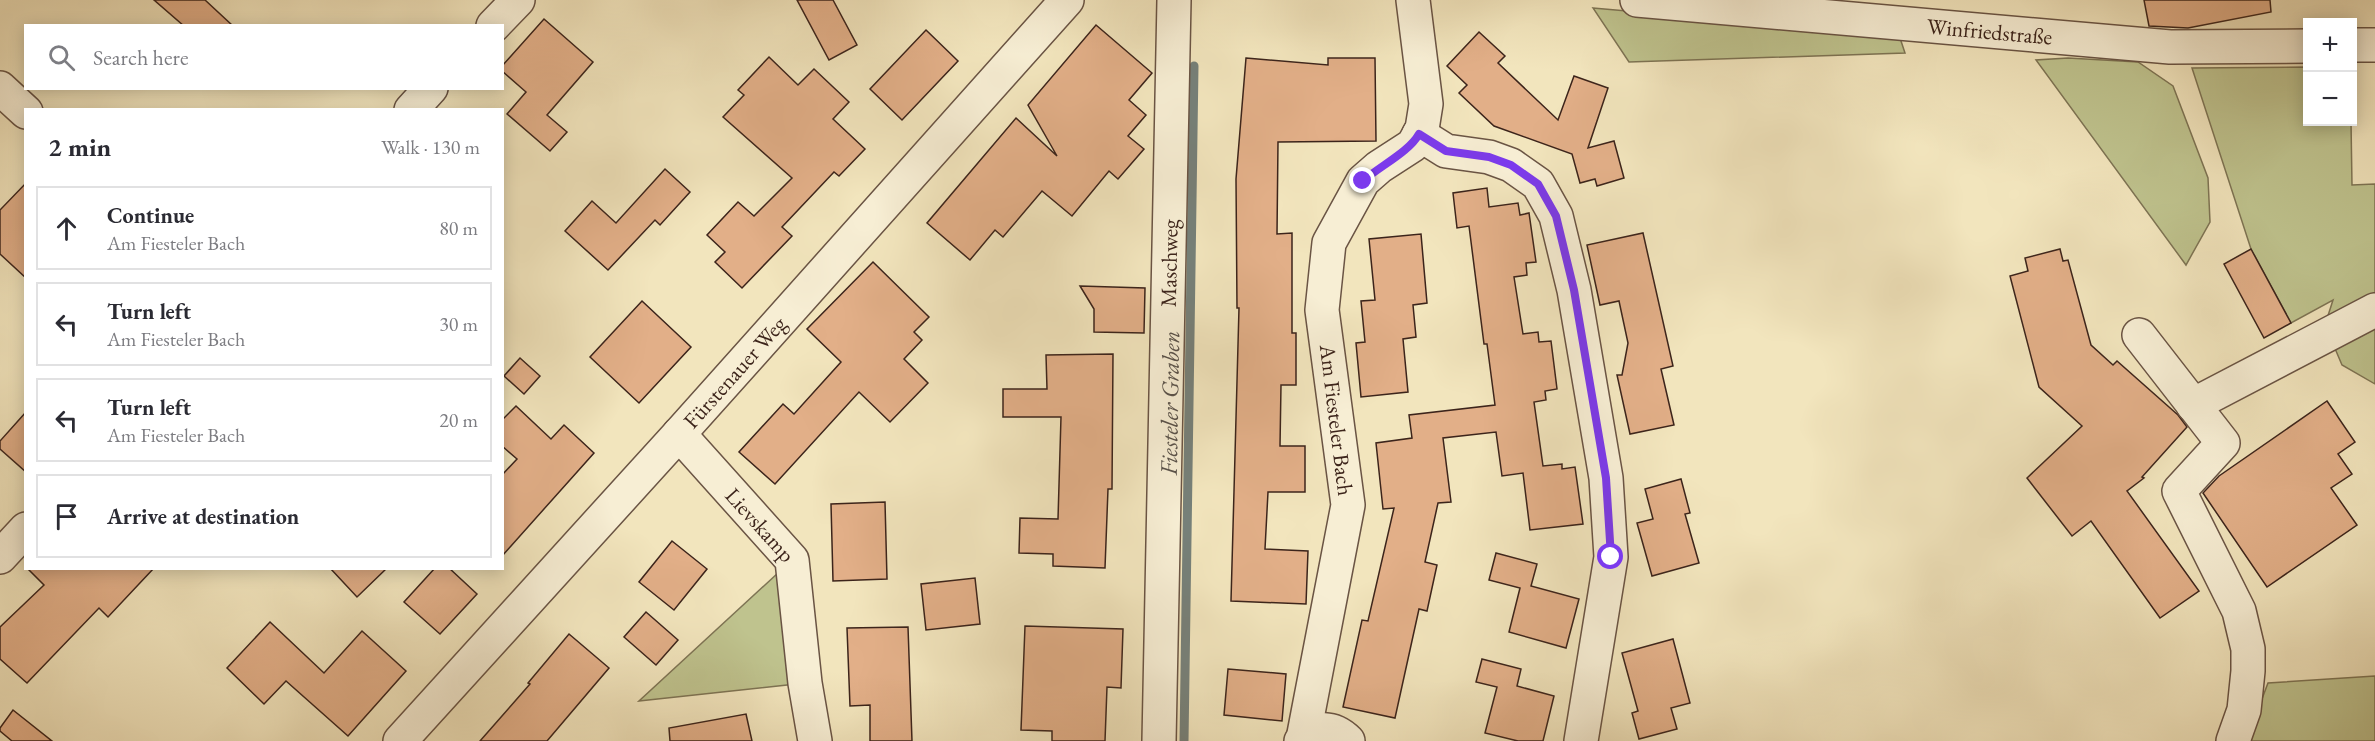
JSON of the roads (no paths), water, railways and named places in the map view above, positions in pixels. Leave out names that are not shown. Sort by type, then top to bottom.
[{"type":"street","points":[[495,24],[518,0]]},
{"type":"street","name":"Fürstenauer Weg","points":[[400,741],[679,434],[1067,0]]},
{"type":"street","name":"Maschweg","points":[[1159,741],[1174,0]]},
{"type":"street","points":[[1413,0],[1426,104],[1419,134],[1446,151],[1489,157],[1511,165],[1538,184],[1556,216],[1574,290],[1606,478],[1611,557],[1581,741]]},
{"type":"street","name":"Winfriedstraße","points":[[1637,0],[2170,47],[2303,46]]},
{"type":"street","points":[[2357,45],[2375,45]]},
{"type":"street","points":[[0,88],[24,110]]},
{"type":"street","points":[[413,108],[429,90]]},
{"type":"street","name":"Am Fiesteler Bach","points":[[1302,740],[1348,505],[1322,310],[1329,243],[1363,181],[1379,167],[1413,145],[1419,134]]},
{"type":"street","points":[[2193,405],[2375,310]]},
{"type":"street","points":[[2139,335],[2223,443],[2178,491],[2239,611],[2248,649],[2244,710],[2233,741]]},
{"type":"street","name":"Lievskamp","points":[[679,434],[792,560],[805,683],[815,741]]},
{"type":"street","points":[[0,556],[24,531]]},
{"type":"street","points":[[1302,740],[1311,732],[1321,729],[1341,734],[1348,741]]},
{"type":"waterway","name":"Fiesteler Graben","points":[[1184,741],[1194,66]]}]
